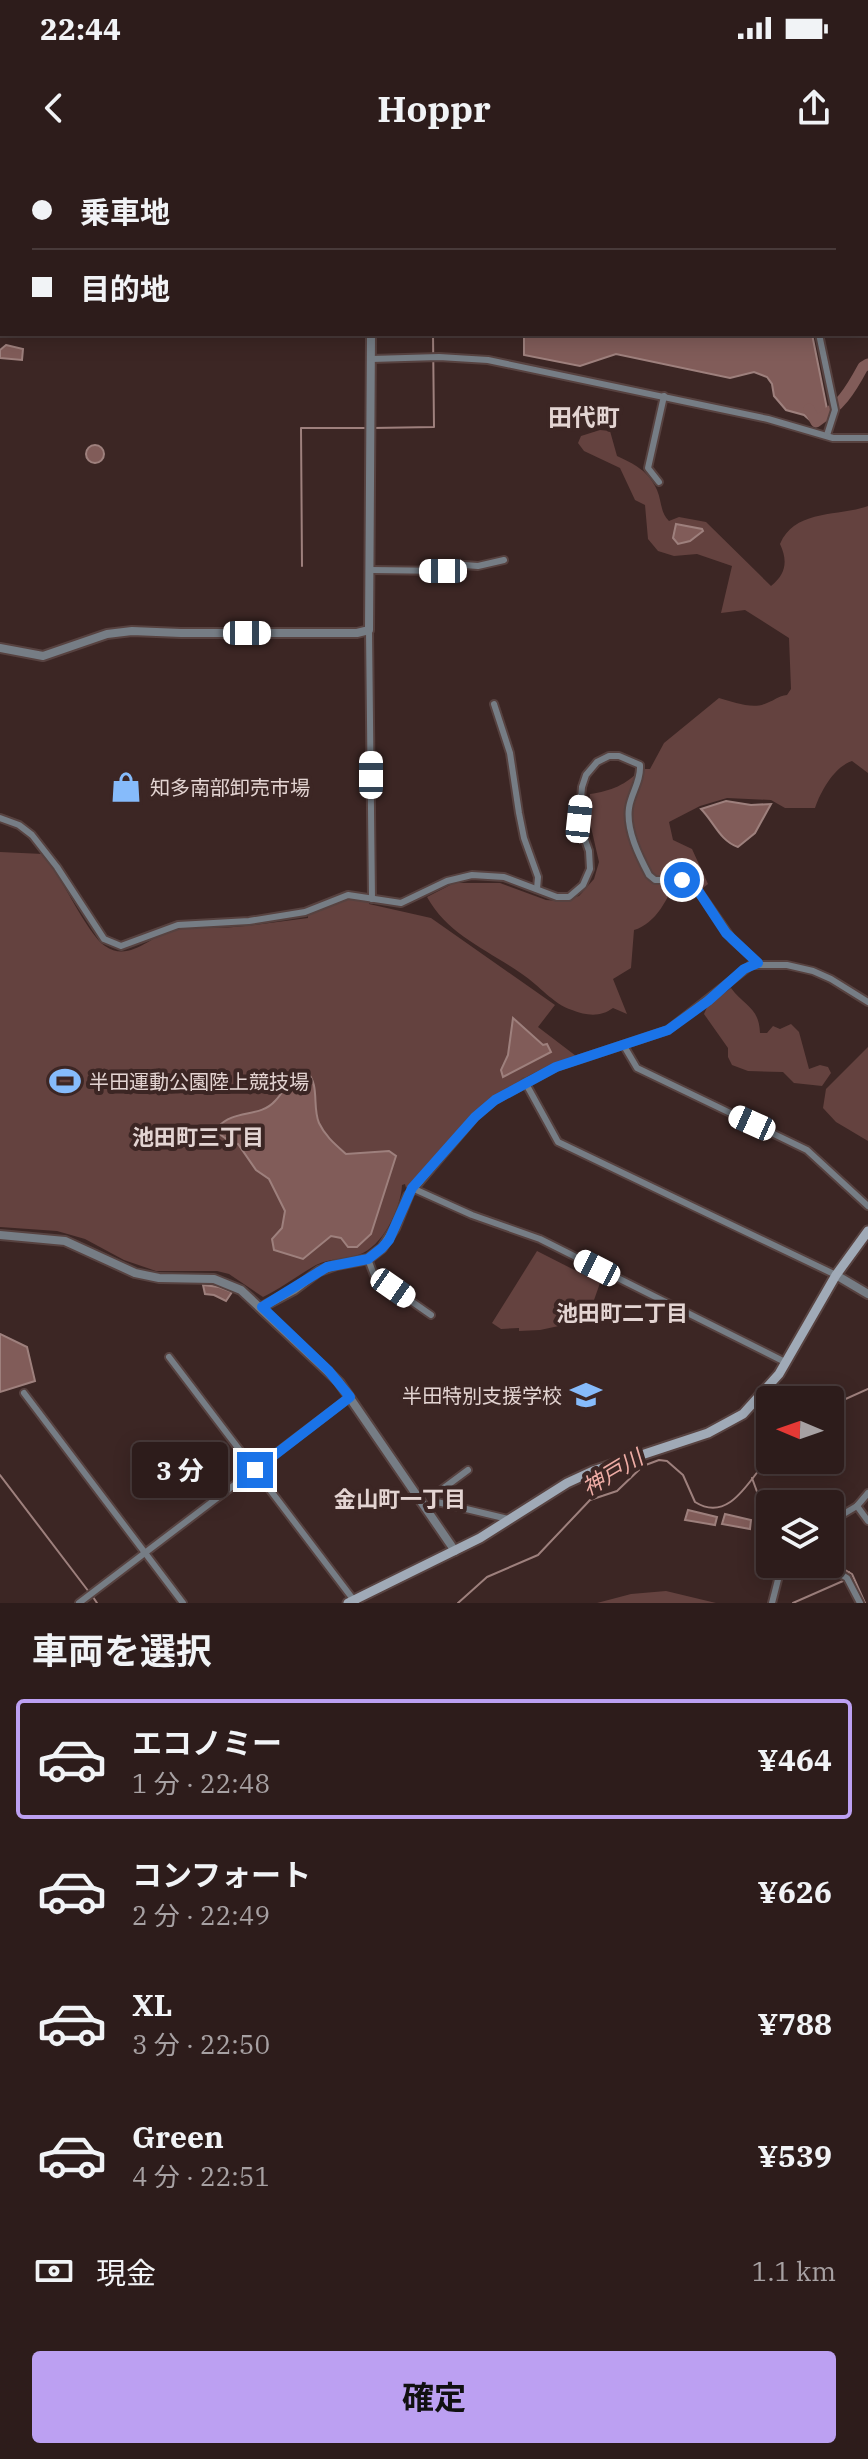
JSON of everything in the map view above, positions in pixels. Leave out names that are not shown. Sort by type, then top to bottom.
[{"type":"main road","points":[[352,1602],[455,1551],[546,1494],[593,1471],[721,1428],[755,1404],[769,1388],[836,1275],[868,1231]]},
{"type":"street","points":[[371,336],[369,630],[372,899]]},
{"type":"street","points":[[819,336],[835,410],[827,435]]},
{"type":"street","points":[[371,359],[439,357],[488,360],[768,419],[833,438],[868,438]]},
{"type":"street","points":[[659,482],[648,468],[664,396]]},
{"type":"street","points":[[371,570],[448,571],[450,564],[478,566],[504,560]]},
{"type":"street","points":[[0,648],[43,656],[107,634],[132,631],[357,633],[369,630]]},
{"type":"street","points":[[494,704],[510,753],[524,838],[538,877],[537,889]]},
{"type":"street","points":[[0,818],[19,825],[32,835],[107,942],[118,946],[129,945],[183,924],[224,924],[305,912],[348,895],[383,902],[406,902],[447,881],[472,875],[504,877],[565,898],[583,885],[591,864],[579,823],[586,775],[604,757],[626,758],[640,765],[638,785],[629,809],[629,824],[649,875],[659,881],[682,880],[695,886],[726,933],[758,963]]},
{"type":"street","points":[[262,1307],[327,1267],[368,1259],[389,1240],[410,1192],[475,1117],[495,1100],[556,1067],[668,1030],[708,1001],[744,969],[758,963],[813,971],[868,1002]]},
{"type":"street","points":[[624,1046],[637,1068],[807,1150],[867,1204]]},
{"type":"street","points":[[525,1082],[558,1142],[836,1275],[868,1294]]},
{"type":"street","points":[[410,1192],[540,1239],[785,1362]]},
{"type":"street","points":[[0,1235],[78,1244],[135,1273],[150,1277],[214,1279],[241,1290],[328,1370],[350,1397],[455,1551]]},
{"type":"street","points":[[368,1259],[374,1275],[431,1315]]},
{"type":"street","points":[[169,1357],[352,1602]]},
{"type":"street","points":[[24,1393],[183,1603]]},
{"type":"street","points":[[79,1603],[350,1397]]},
{"type":"street","points":[[468,1470],[433,1496],[437,1502],[509,1519]]},
{"type":"street","points":[[844,1514],[857,1506],[868,1493]]},
{"type":"street","points":[[857,1506],[868,1521]]},
{"type":"street","points":[[844,1576],[860,1603]]},
{"type":"street","points":[[772,1603],[778,1578]]},
{"type":"shaded area","points":[[524,336],[812,336],[827,409],[812,422],[804,415],[786,410],[774,396],[767,377],[754,372],[730,378],[616,354],[580,366],[524,355]]},
{"type":"shaded area","points":[[6,345],[23,349],[22,360],[0,358],[0,350]]},
{"type":"shaded area","points":[[600,430],[610,431],[617,456],[635,465],[650,478],[669,521],[679,517],[706,522],[771,586],[784,567],[780,544],[796,525],[806,519],[868,506],[868,773],[852,761],[845,764],[829,780],[815,808],[785,808],[771,800],[727,798],[700,806],[669,822],[673,840],[692,849],[708,884],[703,888],[690,880],[676,878],[655,916],[634,930],[631,968],[613,979],[627,1014],[613,1008],[594,1015],[565,1007],[522,974],[457,932],[427,897],[454,883],[500,883],[546,900],[560,901],[579,896],[594,879],[599,862],[588,814],[590,794],[618,786],[641,769],[650,769],[664,743],[719,698],[756,706],[787,695],[791,689],[789,638],[745,610],[721,613],[732,566],[697,554],[674,556],[658,551],[648,539],[645,505],[635,500],[620,468],[584,451],[578,443],[581,436]]},
{"type":"shaded area","points":[[95,445],[104,454],[95,463],[86,454]]},
{"type":"shaded area","points":[[676,524],[703,531],[690,541],[678,544],[673,538]]},
{"type":"shaded area","points":[[726,801],[771,804],[755,833],[738,847],[722,836],[701,809]]},
{"type":"shaded area","points":[[0,852],[43,854],[90,930],[105,946],[123,952],[173,930],[234,927],[308,918],[308,912],[349,897],[369,899],[369,904],[431,918],[555,1005],[538,1027],[576,1056],[523,1079],[481,1109],[406,1188],[405,1184],[402,1185],[389,1226],[367,1251],[316,1265],[263,1297],[229,1274],[217,1271],[156,1271],[124,1260],[85,1239],[57,1231],[0,1227]]},
{"type":"shaded area","points":[[731,988],[754,1012],[760,1033],[767,1033],[773,1026],[780,1029],[791,1024],[799,1032],[809,1069],[820,1065],[828,1067],[831,1073],[822,1086],[794,1083],[783,1072],[748,1071],[732,1065],[728,1048],[704,1014],[708,1005]]},
{"type":"shaded area","points":[[513,1018],[543,1045],[547,1044],[551,1052],[503,1077],[501,1070],[508,1055]]},
{"type":"shaded area","points":[[868,1047],[868,1141],[836,1122],[823,1108],[826,1089]]},
{"type":"shaded area","points":[[307,1072],[315,1090],[319,1123],[335,1144],[346,1154],[389,1151],[396,1156],[371,1234],[357,1247],[348,1247],[341,1238],[331,1236],[303,1259],[274,1250],[272,1239],[282,1228],[285,1211],[269,1179],[256,1170],[238,1144],[218,1133],[218,1127],[224,1121],[269,1106],[292,1079]]},
{"type":"shaded area","points":[[537,1251],[600,1283],[587,1320],[540,1330],[501,1329],[492,1323]]},
{"type":"shaded area","points":[[203,1285],[232,1292],[226,1301],[205,1294]]},
{"type":"shaded area","points":[[0,1334],[27,1347],[35,1381],[0,1392]]},
{"type":"shaded area","points":[[688,1510],[717,1517],[715,1525],[685,1520]]},
{"type":"shaded area","points":[[725,1514],[751,1520],[750,1529],[722,1524]]},
{"type":"shaded area","points":[[666,1591],[716,1603],[597,1603],[631,1594]]},
{"type":"waterway","points":[[373,428],[434,427],[433,336]]},
{"type":"waterway","points":[[809,409],[816,422],[825,416],[844,398],[868,364]]},
{"type":"waterway","points":[[302,566],[301,428],[366,428]]},
{"type":"waterway","name":"神戸川","points":[[844,1400],[868,1389]]},
{"type":"waterway","name":"神戸川","points":[[458,1603],[487,1577],[538,1555],[590,1500],[617,1491],[643,1466],[659,1460],[667,1461],[683,1475],[695,1502],[707,1507],[729,1503],[756,1474]]},
{"type":"waterway","points":[[0,1475],[89,1592]]},
{"type":"waterway","points":[[752,1478],[756,1490]]},
{"type":"waterway","points":[[844,1569],[852,1574],[865,1603]]},
{"type":"waterway","points":[[793,1603],[843,1581],[849,1572]]},
{"type":"waterway","points":[[93,1597],[97,1603]]},
{"type":"place","name":"知多南部卸売市場","points":[[126,787]]},
{"type":"place","name":"半田運動公園陸上競技場","points":[[65,1081]]},
{"type":"place","name":"半田特別支援学校","points":[[586,1395]]},
{"type":"district","name":"田代町","points":[[584,417]]},
{"type":"district","name":"池田町三丁目","points":[[198,1136]]},
{"type":"district","name":"池田町二丁目","points":[[622,1312]]},
{"type":"district","name":"金山町一丁目","points":[[400,1498]]},
{"type":"route","points":[[255,1470],[350,1397],[328,1370],[262,1307],[327,1267],[368,1259],[382,1248],[395,1228],[412,1188],[475,1117],[495,1100],[556,1067],[668,1030],[722,990],[744,969],[758,963],[726,933],[695,886],[682,880]]}]
